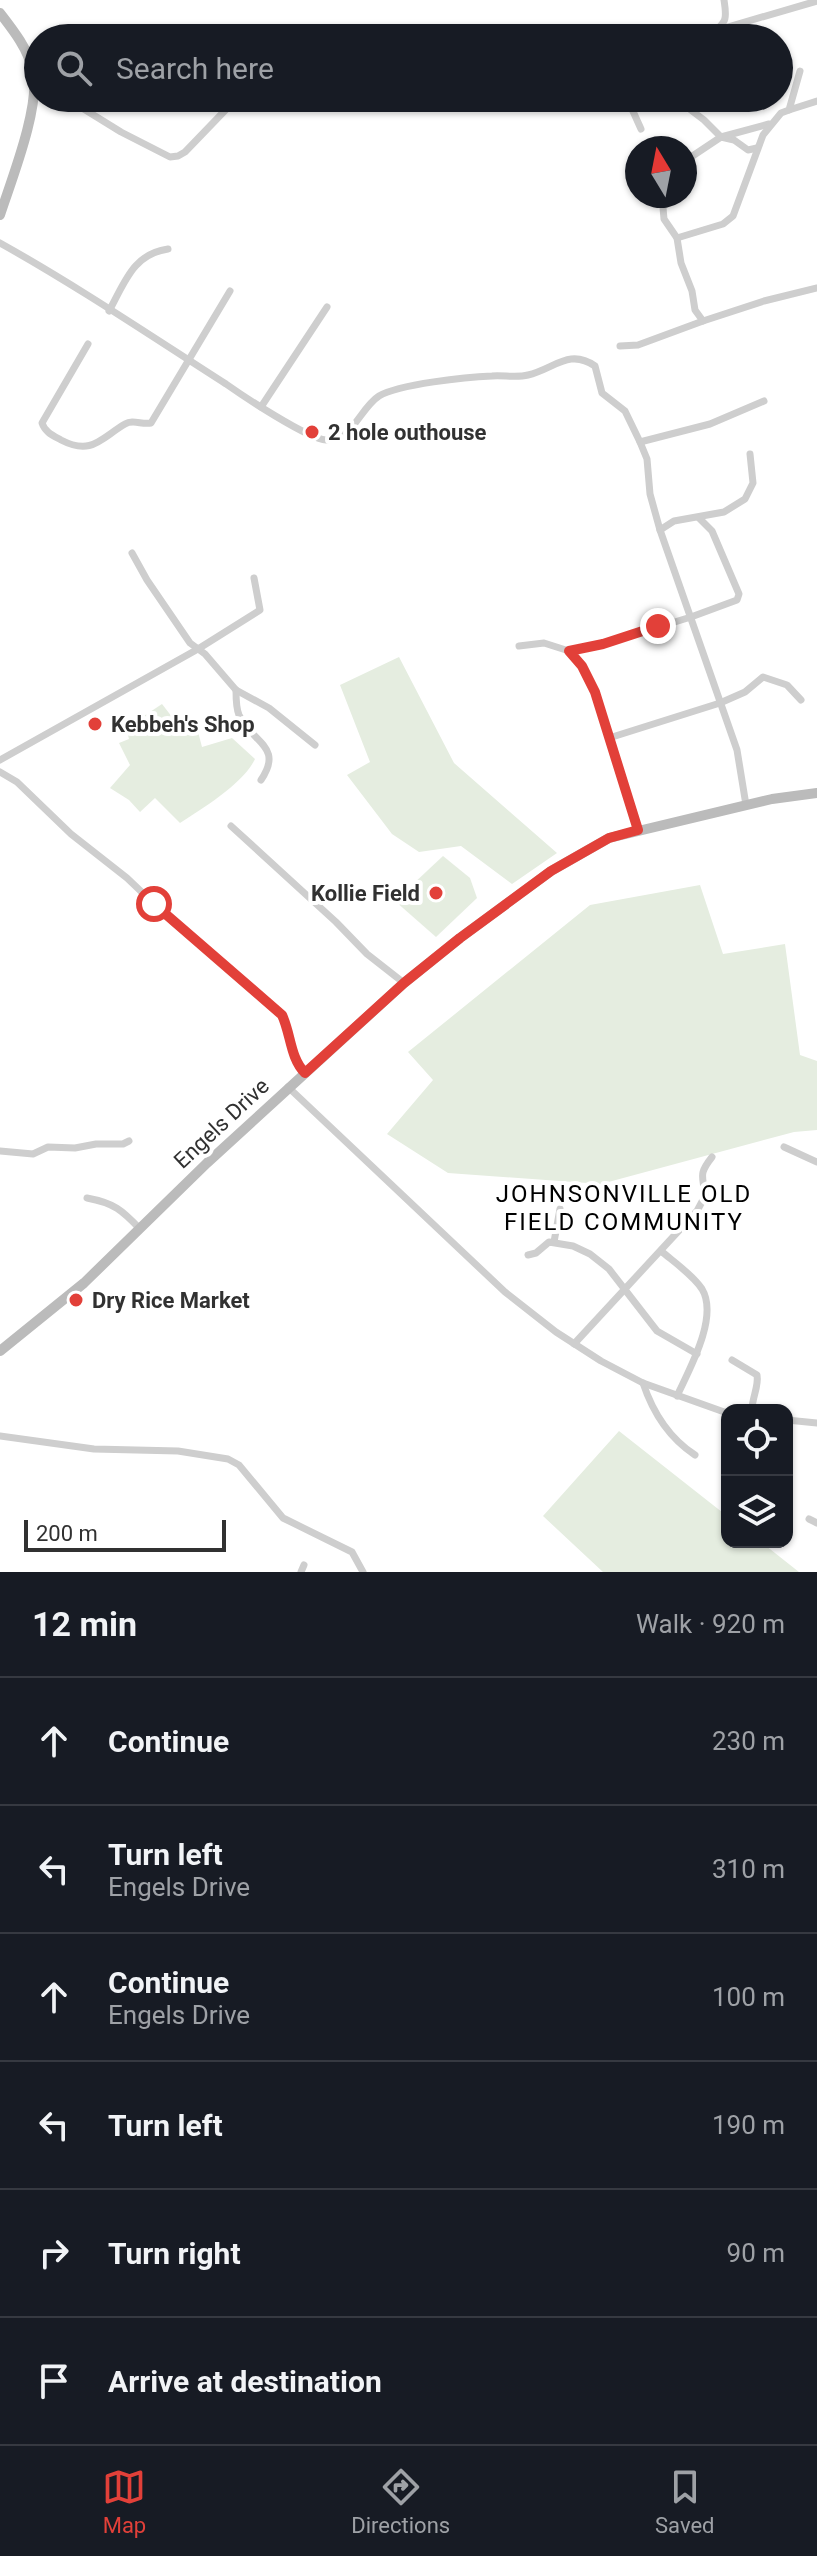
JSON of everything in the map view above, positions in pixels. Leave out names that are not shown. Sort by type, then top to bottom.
[{"type":"street","points":[[724,0],[727,17],[724,24]]},
{"type":"street","points":[[738,24],[817,1]]},
{"type":"street","points":[[0,13],[24,48]]},
{"type":"street","points":[[793,96],[800,71]]},
{"type":"street","points":[[793,109],[817,101]]},
{"type":"street","points":[[0,215],[30,112]]},
{"type":"street","points":[[89,112],[170,157],[185,152],[224,112]]},
{"type":"street","points":[[633,112],[641,129]]},
{"type":"street","points":[[694,112],[721,137],[734,140],[748,150],[757,148]]},
{"type":"street","points":[[677,238],[723,224],[733,216],[754,165],[757,148],[770,124],[784,112]]},
{"type":"street","points":[[697,153],[721,137],[770,124]]},
{"type":"street","points":[[663,208],[664,219],[677,238],[695,310],[703,321]]},
{"type":"street","points":[[0,243],[261,407],[319,439],[337,440],[383,393],[488,376],[528,375],[570,359],[584,358],[595,366],[602,393],[625,411],[647,459],[650,494],[660,530],[737,750],[746,805]]},
{"type":"street","points":[[109,311],[136,264],[152,251],[168,249]]},
{"type":"street","points":[[620,346],[638,345],[756,303],[817,288]]},
{"type":"street","points":[[88,344],[42,423],[45,431],[64,442],[80,446],[103,442],[126,423],[151,423],[230,291]]},
{"type":"street","points":[[261,407],[327,307]]},
{"type":"street","points":[[640,442],[710,424],[764,401]]},
{"type":"street","points":[[660,530],[674,521],[724,512],[745,499],[753,483],[750,454]]},
{"type":"street","points":[[519,646],[544,643],[569,651],[603,644],[737,600],[739,594],[712,531],[699,518]]},
{"type":"street","points":[[132,553],[190,643],[236,690],[269,708],[315,745]]},
{"type":"street","points":[[0,760],[198,649],[260,610],[254,578]]},
{"type":"street","points":[[569,651],[582,666],[595,692],[638,830],[772,799],[817,793]]},
{"type":"street","points":[[609,738],[720,703],[745,692],[763,677],[787,685],[801,700]]},
{"type":"street","points":[[236,690],[239,715],[270,759],[270,766],[261,780]]},
{"type":"street","points":[[0,772],[17,782],[71,834],[127,878],[282,1015],[292,1039],[297,1065],[305,1073]]},
{"type":"street","points":[[231,826],[367,954],[404,983]]},
{"type":"street","name":"Engels Drive","points":[[0,1351],[70,1296],[288,1087],[404,983],[551,871],[609,838],[638,830]]},
{"type":"street","points":[[288,1087],[505,1292],[574,1344],[643,1383],[721,1411]]},
{"type":"street","points":[[0,1151],[33,1154],[48,1147],[118,1145],[129,1141]]},
{"type":"street","points":[[784,1147],[817,1162]]},
{"type":"street","points":[[574,1344],[697,1211],[705,1196],[702,1171],[712,1157]]},
{"type":"street","points":[[87,1198],[121,1209],[140,1229]]},
{"type":"street","points":[[554,1242],[560,1209]]},
{"type":"street","points":[[528,1255],[536,1253],[549,1242],[573,1246],[590,1254],[609,1269],[657,1331],[697,1354]]},
{"type":"street","points":[[661,1251],[701,1288],[706,1300],[706,1322],[697,1354],[677,1396]]},
{"type":"street","points":[[732,1360],[757,1375],[752,1404]]},
{"type":"street","points":[[643,1383],[659,1419],[676,1442],[695,1455]]},
{"type":"street","points":[[793,1421],[817,1423]]},
{"type":"street","points":[[0,1436],[94,1449],[178,1451],[228,1459],[239,1465],[283,1518],[352,1552],[363,1572]]},
{"type":"shaded area","points":[[399,657],[454,763],[557,853],[512,884],[461,846],[419,852],[392,834],[347,775],[370,762],[340,685]]},
{"type":"shaded area","points":[[162,704],[179,726],[197,728],[202,747],[232,738],[255,759],[232,786],[180,823],[155,798],[140,812],[129,800],[110,788],[130,765],[119,743],[129,739],[126,728]]},
{"type":"shaded area","points":[[443,856],[470,878],[477,898],[436,937],[395,901]]},
{"type":"shaded area","points":[[700,885],[723,954],[785,944],[800,1055],[817,1061],[817,1130],[794,1132],[601,1184],[448,1173],[387,1134],[433,1080],[408,1052],[590,905]]},
{"type":"shaded area","points":[[619,1431],[721,1511],[721,1548],[769,1548],[799,1572],[603,1572],[543,1516]]},
{"type":"place","name":"2 hole outhouse","points":[[312,432]]},
{"type":"place","name":"Kebbeh's Shop","points":[[95,724]]},
{"type":"place","name":"Kollie Field","points":[[436,893]]},
{"type":"place","name":"Dry Rice Market","points":[[76,1300]]},
{"type":"district","name":"JOHNSONVILLE OLD FIELD COMMUNITY","points":[[624,1208]]},
{"type":"route","points":[[154,904],[282,1015],[292,1039],[297,1065],[305,1073],[404,983],[551,871],[609,838],[638,830],[595,692],[582,666],[569,651],[603,644],[658,626]]}]
